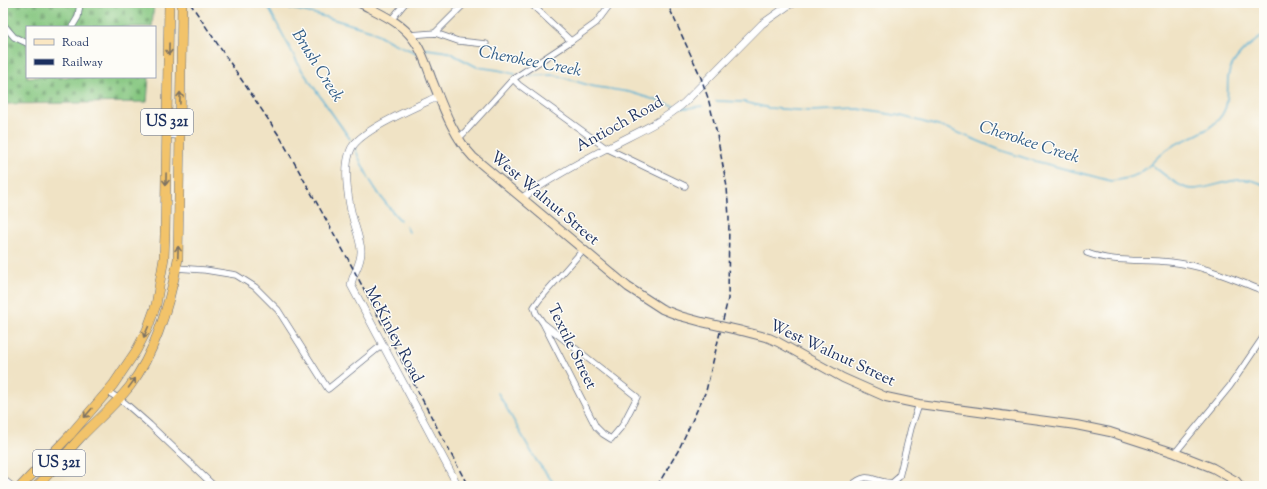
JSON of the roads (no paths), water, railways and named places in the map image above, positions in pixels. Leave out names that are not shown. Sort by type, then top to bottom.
[{"type":"highway","name":"US 321","points":[[37,486],[79,439],[118,399],[138,375],[152,347],[170,297],[176,268],[178,243],[177,224],[182,3]]},
{"type":"highway","name":"US 321","points":[[21,486],[70,435],[124,371],[147,330],[156,304],[164,258],[169,7]]},
{"type":"main road","name":"West Walnut Street","points":[[360,3],[391,20],[410,35],[421,51],[452,129],[473,157],[628,288],[649,302],[680,316],[742,331],[778,342],[843,378],[886,396],[919,404],[1076,425],[1128,437],[1213,468],[1236,481],[1240,486]]},
{"type":"street","points":[[73,26],[78,17],[80,3]]},
{"type":"street","points":[[391,20],[405,3]]},
{"type":"street","points":[[435,33],[465,3]]},
{"type":"street","points":[[530,3],[571,41]]},
{"type":"street","points":[[458,139],[516,77],[596,23],[611,3]]},
{"type":"street","name":"Antioch Road","points":[[522,198],[539,186],[606,148],[672,113],[684,103],[762,24],[789,5],[795,3]]},
{"type":"street","points":[[3,24],[14,37],[26,43]]},
{"type":"street","points":[[410,35],[435,33],[458,41],[486,44]]},
{"type":"street","points":[[516,77],[519,85],[606,148],[685,186]]},
{"type":"street","name":"McKinley Road","points":[[439,96],[370,130],[360,137],[354,144],[349,154],[347,166],[348,190],[352,217],[361,250],[359,267],[352,279],[351,285],[458,486]]},
{"type":"street","points":[[167,135],[179,136]]},
{"type":"street","name":"Textile Street","points":[[543,323],[637,397],[622,426],[611,439],[596,427],[534,307],[538,300],[583,250]]},
{"type":"street","points":[[1087,253],[1096,257],[1109,259],[1171,262],[1197,266],[1264,291]]},
{"type":"street","points":[[176,268],[205,270],[236,275],[255,287],[278,310],[328,389],[382,345]]},
{"type":"street","points":[[1175,453],[1230,386],[1264,336]]},
{"type":"street","points":[[107,391],[150,425],[214,486]]},
{"type":"street","points":[[850,486],[857,480],[864,477],[892,483],[899,477],[911,428],[919,404]]},
{"type":"street","points":[[3,479],[12,486]]},
{"type":"waterway","name":"Cherokee Creek","points":[[266,3],[315,14],[370,30],[393,43],[419,53]]},
{"type":"waterway","name":"Brush Creek","points":[[266,3],[301,69],[350,139]]},
{"type":"waterway","name":"Cherokee Creek","points":[[716,101],[744,102],[769,108],[810,111],[858,109],[901,116],[949,129],[1000,150],[1031,160],[1111,181],[1124,179],[1138,174],[1146,169],[1166,150],[1199,134],[1214,124],[1225,109],[1228,78],[1232,65],[1241,53],[1264,35]]},
{"type":"waterway","name":"Cherokee Creek","points":[[424,50],[427,49],[448,52],[477,67],[515,74]]},
{"type":"waterway","name":"Cherokee Creek","points":[[521,76],[555,75],[591,86],[629,92],[675,106]]},
{"type":"waterway","name":"Cherokee Creek","points":[[682,108],[702,106]]},
{"type":"waterway","name":"Brush Creek","points":[[355,148],[374,186],[400,220]]},
{"type":"waterway","points":[[1151,164],[1172,181],[1188,189],[1204,188],[1238,180],[1255,181],[1264,185]]},
{"type":"waterway","name":"Brush Creek","points":[[406,226],[409,232]]},
{"type":"waterway","name":"Brush Creek","points":[[498,393],[536,460],[556,486]]},
{"type":"railway","points":[[190,3],[280,137],[348,259],[468,486]]},
{"type":"railway","points":[[657,486],[678,451],[706,391],[728,299],[729,218],[727,187],[716,130],[708,98],[700,75],[667,3]]}]
